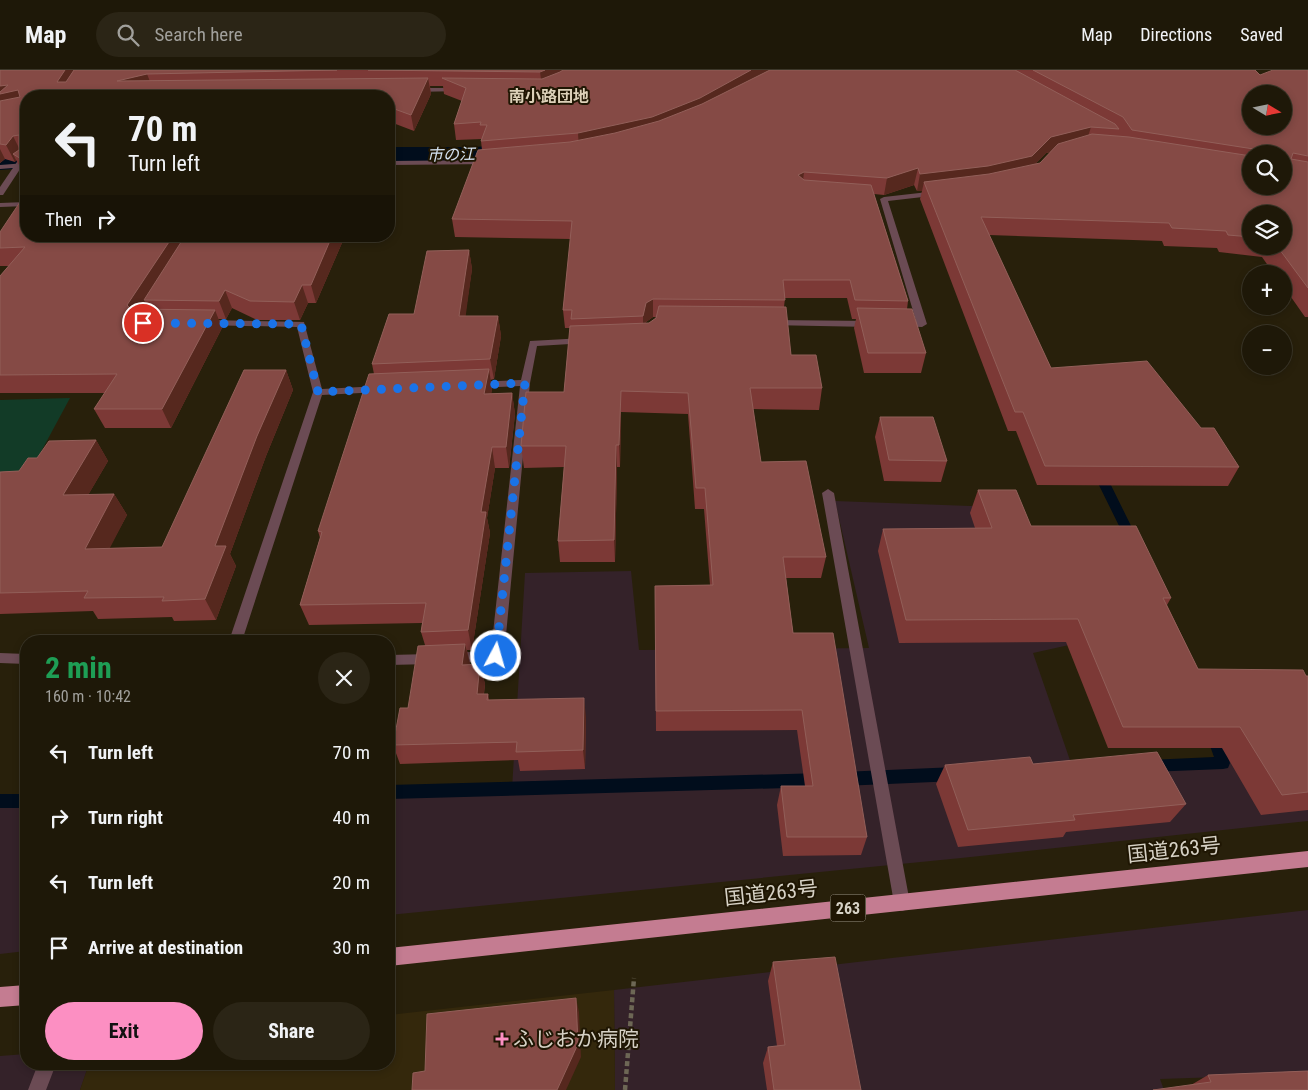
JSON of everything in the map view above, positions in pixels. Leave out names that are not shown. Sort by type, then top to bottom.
[{"type":"highway","name":"国道263号","points":[[395,956],[1308,859]]},
{"type":"highway","points":[[0,997],[20,995]]},
{"type":"street","points":[[409,90],[466,90]]},
{"type":"street","points":[[395,163],[470,164],[497,161]]},
{"type":"street","points":[[0,167],[20,165]]},
{"type":"street","points":[[0,193],[20,169]]},
{"type":"street","points":[[762,323],[922,324],[880,199],[948,191]]},
{"type":"street","points":[[0,205],[20,204]]},
{"type":"street","points":[[192,323],[301,324],[318,392],[238,635]]},
{"type":"street","points":[[395,660],[496,656],[525,383],[533,343],[591,341]]},
{"type":"street","points":[[466,386],[525,383]]},
{"type":"street","points":[[318,392],[387,389]]},
{"type":"street","points":[[828,493],[902,902]]},
{"type":"street","points":[[0,658],[20,659]]},
{"type":"street","points":[[37,1090],[45,1070]]},
{"type":"path","points":[[625,1090],[634,978]]},
{"type":"shaded area","points":[[835,501],[1023,508],[1069,645],[1033,653],[1073,769],[1223,763],[1197,688],[1308,690],[1308,821],[395,914],[395,792],[512,789],[525,573],[631,571],[639,650],[869,648]]},
{"type":"shaded area","points":[[0,801],[20,801],[20,952],[0,954]]},
{"type":"shaded area","points":[[1308,910],[1308,1074],[1160,1079],[1164,1090],[615,1090],[614,990]]},
{"type":"shaded area","name":"ふじおか病院","points":[[614,990],[615,1090],[80,1090],[87,1070],[395,1070],[395,1014]]},
{"type":"shaded area","points":[[20,1054],[20,1070],[87,1070],[80,1090],[0,1090],[0,1056]]},
{"type":"green space","points":[[70,398],[23,485],[0,487],[0,400]]},
{"type":"building","points":[[0,70],[65,70],[57,82],[66,82],[74,70],[337,70],[147,74],[117,81],[428,78],[411,115],[395,109],[395,90],[20,90],[20,97],[18,90],[0,94],[8,85],[0,86]]},
{"type":"building","points":[[368,70],[545,70],[540,72]]},
{"type":"building","points":[[563,70],[751,70],[700,98],[652,117],[578,133],[481,141],[487,125],[480,125],[481,122],[454,124],[466,88],[442,78],[542,79]]},
{"type":"building","points":[[770,70],[1015,70],[1115,124],[1119,129],[1091,127],[1051,137],[1032,156],[988,166],[920,174],[918,168],[887,178],[804,172],[798,175],[804,180],[871,185],[908,301],[855,300],[850,280],[783,280],[785,300],[653,299],[646,303],[643,316],[571,319],[572,310],[563,310],[572,221],[452,219],[478,150],[570,142],[615,133],[659,121],[702,104]]},
{"type":"building","points":[[1033,70],[1255,70],[1260,75],[1273,70],[1308,70],[1308,156],[1293,153],[1292,156],[1292,145],[1242,145],[1242,147],[1132,130],[1123,117]]},
{"type":"building","points":[[20,97],[20,158],[13,154],[19,150],[19,135],[13,136],[6,145],[0,144],[0,101]]},
{"type":"building","points":[[1092,134],[1129,137],[1242,155],[1242,195],[1292,195],[1292,159],[1308,162],[1308,288],[1284,255],[1292,255],[1292,205],[1242,205],[1242,236],[1228,235],[1226,231],[1172,228],[1169,223],[981,217],[1051,368],[1147,361],[1201,428],[1214,428],[1239,467],[1045,466],[1023,412],[1015,412],[924,182],[989,174],[1040,163],[1058,144]]},
{"type":"building","points":[[20,202],[20,242],[169,242],[127,305],[131,309],[215,310],[162,409],[94,409],[117,374],[0,375],[0,276],[25,247],[0,248],[0,232]]},
{"type":"building","points":[[181,242],[329,242],[311,285],[302,285],[294,302],[250,301],[225,290],[219,301],[144,300]]},
{"type":"building","points":[[469,250],[459,316],[498,316],[490,359],[372,364],[389,314],[414,314],[427,251]]},
{"type":"building","points":[[659,306],[786,307],[791,355],[816,355],[822,388],[750,388],[761,462],[806,461],[826,557],[783,557],[793,633],[833,633],[867,837],[787,837],[781,786],[813,786],[802,710],[656,711],[655,586],[713,585],[705,488],[696,488],[688,393],[621,391],[619,445],[616,445],[614,540],[558,541],[566,446],[521,446],[526,392],[564,392],[570,326],[649,323],[656,318]]},
{"type":"building","points":[[857,308],[912,309],[926,353],[868,353]]},
{"type":"building","points":[[489,369],[484,394],[512,393],[506,447],[492,447],[481,512],[486,512],[468,630],[421,632],[426,603],[300,605],[322,532],[318,531],[369,374]]},
{"type":"building","points":[[244,370],[286,370],[257,436],[215,546],[226,546],[205,599],[162,601],[164,597],[84,598],[88,591],[0,593],[0,472],[19,471],[28,458],[37,458],[49,441],[96,440],[63,495],[114,494],[85,549],[162,547]]},
{"type":"building","points":[[880,417],[933,417],[947,461],[889,460]]},
{"type":"building","points":[[978,490],[1016,490],[1031,526],[1136,526],[1171,598],[1163,598],[1198,669],[1303,670],[1306,676],[1308,676],[1308,792],[1282,795],[1240,727],[1123,727],[1078,619],[906,620],[883,529],[992,528]]},
{"type":"building","points":[[465,644],[462,665],[480,664],[477,694],[488,694],[487,700],[584,698],[583,750],[516,752],[517,742],[395,745],[400,708],[408,708],[418,646]]},
{"type":"building","points":[[1157,752],[1186,804],[1073,815],[1075,820],[968,830],[945,765],[1030,757],[1033,764]]},
{"type":"building","points":[[835,957],[861,1090],[774,1090],[768,1047],[785,1045],[773,962]]},
{"type":"building","points":[[576,998],[578,1044],[557,1090],[412,1090],[413,1073],[425,1071],[427,1014]]},
{"type":"building","points":[[1308,1071],[1308,1090],[1153,1090],[1211,1082],[1208,1075]]},
{"type":"waterway","name":"市の江","points":[[395,155],[475,155],[538,150]]},
{"type":"waterway","name":"市の江","points":[[0,162],[20,160]]},
{"type":"waterway","points":[[1098,471],[1132,540]]},
{"type":"waterway","points":[[1149,766],[1223,763],[1212,732]]},
{"type":"waterway","points":[[842,779],[956,774]]},
{"type":"waterway","points":[[395,792],[822,780]]},
{"type":"waterway","points":[[0,801],[20,801]]},
{"type":"place","name":"ふじおか病院","points":[[502,1039]]},
{"type":"district","name":"南小路団地","points":[[549,96]]},
{"type":"route","points":[[143,323],[301,324],[318,392],[525,383],[496,656]]}]
